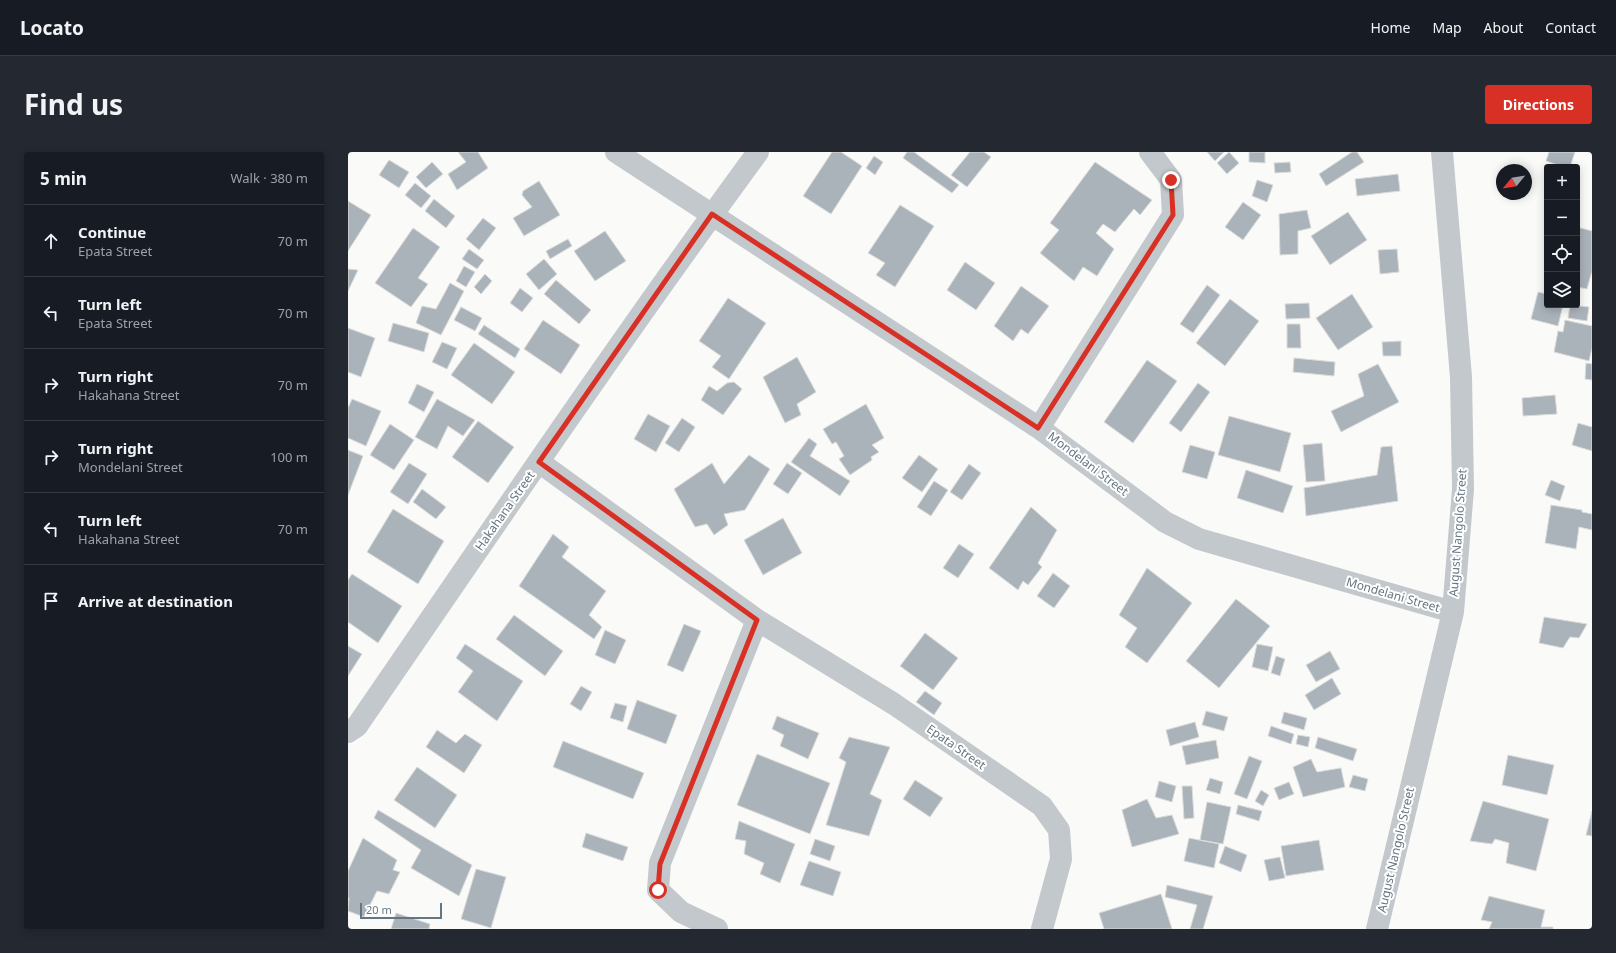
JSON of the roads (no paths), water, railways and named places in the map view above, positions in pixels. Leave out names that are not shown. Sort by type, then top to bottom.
[{"type":"street","name":"Mondelani Street","points":[[616,152],[1038,428],[1165,522],[1199,539],[1453,612]]},
{"type":"street","name":"Hakahana Street","points":[[348,732],[357,726],[712,214],[758,152]]},
{"type":"street","points":[[1038,428],[1173,215],[1171,180],[1150,152]]},
{"type":"street","name":"August Nangolo Street","points":[[1377,929],[1453,612],[1463,489],[1461,377],[1442,152]]},
{"type":"street","name":"Epata Street","points":[[539,462],[757,620],[894,704],[1042,806],[1059,830],[1061,859],[1042,929]]},
{"type":"street","points":[[717,929],[680,912],[658,890],[660,864],[757,620]]}]
